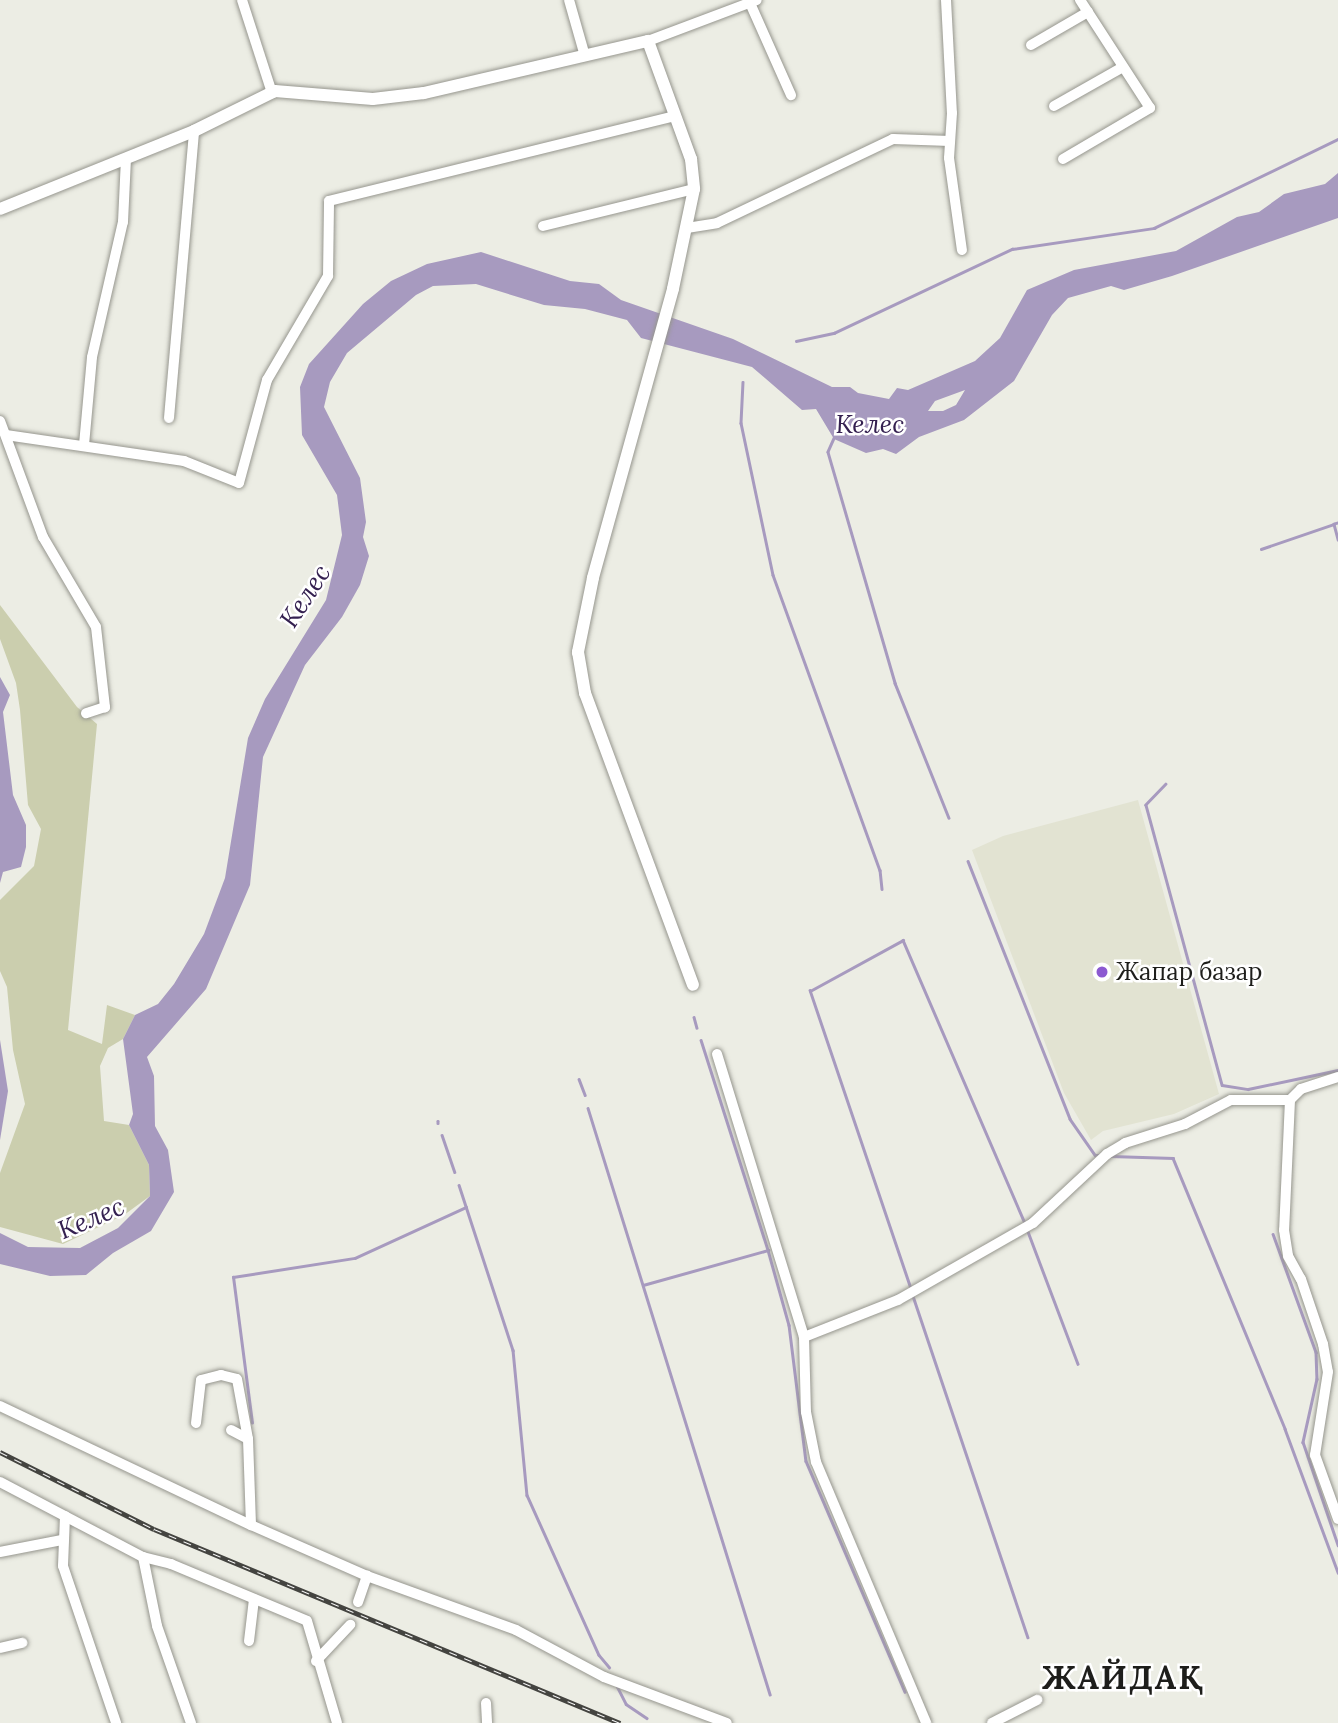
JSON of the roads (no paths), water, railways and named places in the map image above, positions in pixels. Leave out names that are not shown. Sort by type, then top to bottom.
[{"type":"street","points":[[242,0],[272,93]]},
{"type":"street","points":[[569,0],[585,56]]},
{"type":"street","points":[[946,0],[950,141],[962,250]]},
{"type":"street","points":[[1063,159],[1150,108],[1080,0]]},
{"type":"street","points":[[0,209],[194,131],[272,93],[373,99],[424,93],[648,41],[754,1],[791,95]]},
{"type":"street","points":[[1031,45],[1088,12]]},
{"type":"street","points":[[648,41],[691,159],[694,189],[673,289],[593,578],[578,652],[585,693],[693,985]]},
{"type":"street","points":[[1054,106],[1123,67]]},
{"type":"street","points":[[6,435],[184,461],[239,484],[267,380],[328,276],[329,201],[675,116]]},
{"type":"street","points":[[169,418],[194,131]]},
{"type":"street","points":[[687,228],[717,223],[893,139],[950,141]]},
{"type":"street","points":[[84,445],[92,357],[123,222],[126,159]]},
{"type":"street","points":[[543,226],[694,189]]},
{"type":"street","points":[[0,421],[43,537],[96,626],[105,707],[86,713]]},
{"type":"street","points":[[716,1054],[804,1337],[806,1412],[816,1462],[926,1723]]},
{"type":"street","points":[[1338,1077],[1301,1089],[1290,1100],[1284,1230],[1288,1256],[1301,1279],[1323,1345],[1328,1372],[1315,1455],[1338,1519]]},
{"type":"street","points":[[804,1337],[898,1300],[1033,1223],[1107,1154],[1125,1143],[1185,1124],[1231,1100],[1290,1100]]},
{"type":"street","points":[[196,1423],[201,1380],[233,1376],[239,1382],[248,1439],[251,1525]]},
{"type":"street","points":[[0,1406],[251,1525],[368,1576],[516,1630],[604,1677],[727,1723]]},
{"type":"street","points":[[231,1430],[248,1439]]},
{"type":"street","points":[[0,1482],[143,1557],[163,1560],[307,1621],[316,1661],[337,1723]]},
{"type":"street","points":[[65,1516],[63,1566],[116,1723]]},
{"type":"street","points":[[0,1552],[62,1540]]},
{"type":"street","points":[[143,1557],[156,1626],[191,1723]]},
{"type":"street","points":[[358,1602],[368,1576]]},
{"type":"street","points":[[249,1641],[254,1599]]},
{"type":"street","points":[[316,1661],[350,1625]]},
{"type":"street","points":[[0,1648],[22,1643]]},
{"type":"street","points":[[992,1723],[1037,1700]]},
{"type":"street","points":[[486,1703],[487,1723]]},
{"type":"water","name":"Келес","points":[[1338,173],[1338,218],[1172,276],[1124,290],[1111,286],[1068,298],[1052,315],[1014,381],[964,420],[919,437],[896,454],[883,449],[866,453],[834,439],[816,409],[802,410],[752,367],[641,338],[627,320],[585,309],[544,305],[476,284],[433,286],[416,295],[347,353],[330,382],[324,407],[360,478],[366,522],[363,537],[369,556],[360,585],[342,617],[305,665],[263,757],[250,885],[206,989],[147,1057],[154,1076],[155,1126],[168,1150],[174,1192],[151,1231],[113,1253],[86,1275],[50,1276],[0,1264],[0,1233],[28,1247],[80,1248],[118,1228],[150,1196],[149,1165],[129,1125],[133,1114],[123,1039],[135,1015],[158,1004],[174,984],[204,934],[225,878],[248,738],[265,699],[326,600],[342,535],[337,495],[302,435],[300,387],[309,364],[363,304],[391,281],[427,264],[481,252],[570,281],[599,284],[621,300],[733,339],[832,387],[850,387],[858,393],[889,399],[897,388],[908,390],[975,361],[1000,338],[1027,290],[1074,270],[1176,251],[1237,217],[1259,212],[1284,194],[1325,184]],"holes":[[[965,390],[956,405],[943,411],[928,411],[935,401]]]},
{"type":"water","points":[[0,677],[10,695],[3,712],[13,795],[26,825],[26,847],[21,867],[3,872],[0,883]]},
{"type":"water","points":[[0,1040],[8,1091],[0,1140]]},
{"type":"waterway","points":[[796,341],[834,333],[1012,249],[1154,228],[1338,139]]},
{"type":"waterway","points":[[743,382],[741,423],[773,575],[880,870],[882,889]]},
{"type":"waterway","points":[[835,436],[828,452],[895,683],[949,818]]},
{"type":"waterway","points":[[1338,523],[1334,524],[1338,539]]},
{"type":"waterway","points":[[1261,549],[1334,524]]},
{"type":"waterway","points":[[1166,784],[1146,805],[1222,1085],[1248,1089],[1338,1070]]},
{"type":"waterway","points":[[968,861],[1070,1119],[1095,1155],[1101,1155]]},
{"type":"waterway","points":[[911,1290],[810,991],[903,940],[1025,1223]]},
{"type":"waterway","points":[[694,1017],[697,1028]]},
{"type":"waterway","points":[[701,1040],[768,1250]]},
{"type":"waterway","points":[[579,1079],[585,1095]]},
{"type":"waterway","points":[[588,1108],[770,1694]]},
{"type":"waterway","points":[[442,1135],[455,1172]]},
{"type":"waterway","points":[[1111,1156],[1173,1158],[1285,1429],[1338,1572]]},
{"type":"waterway","points":[[459,1185],[513,1350],[527,1495],[599,1655],[609,1667]]},
{"type":"waterway","points":[[252,1423],[233,1277],[355,1258],[466,1207]]},
{"type":"waterway","points":[[1027,1229],[1078,1364]]},
{"type":"waterway","points":[[1273,1234],[1316,1352],[1317,1379],[1303,1442],[1338,1545]]},
{"type":"waterway","points":[[643,1285],[768,1250],[789,1325],[806,1461],[905,1692]]},
{"type":"waterway","points":[[913,1296],[1028,1637]]},
{"type":"waterway","points":[[617,1686],[626,1704],[647,1718]]},
{"type":"railway","points":[[0,1452],[154,1529],[620,1723]]},
{"type":"place","name":"Жапар базар","points":[[1102,972]]},
{"type":"district","name":"ЖАЙДАҚ","points":[[1123,1678]]}]
